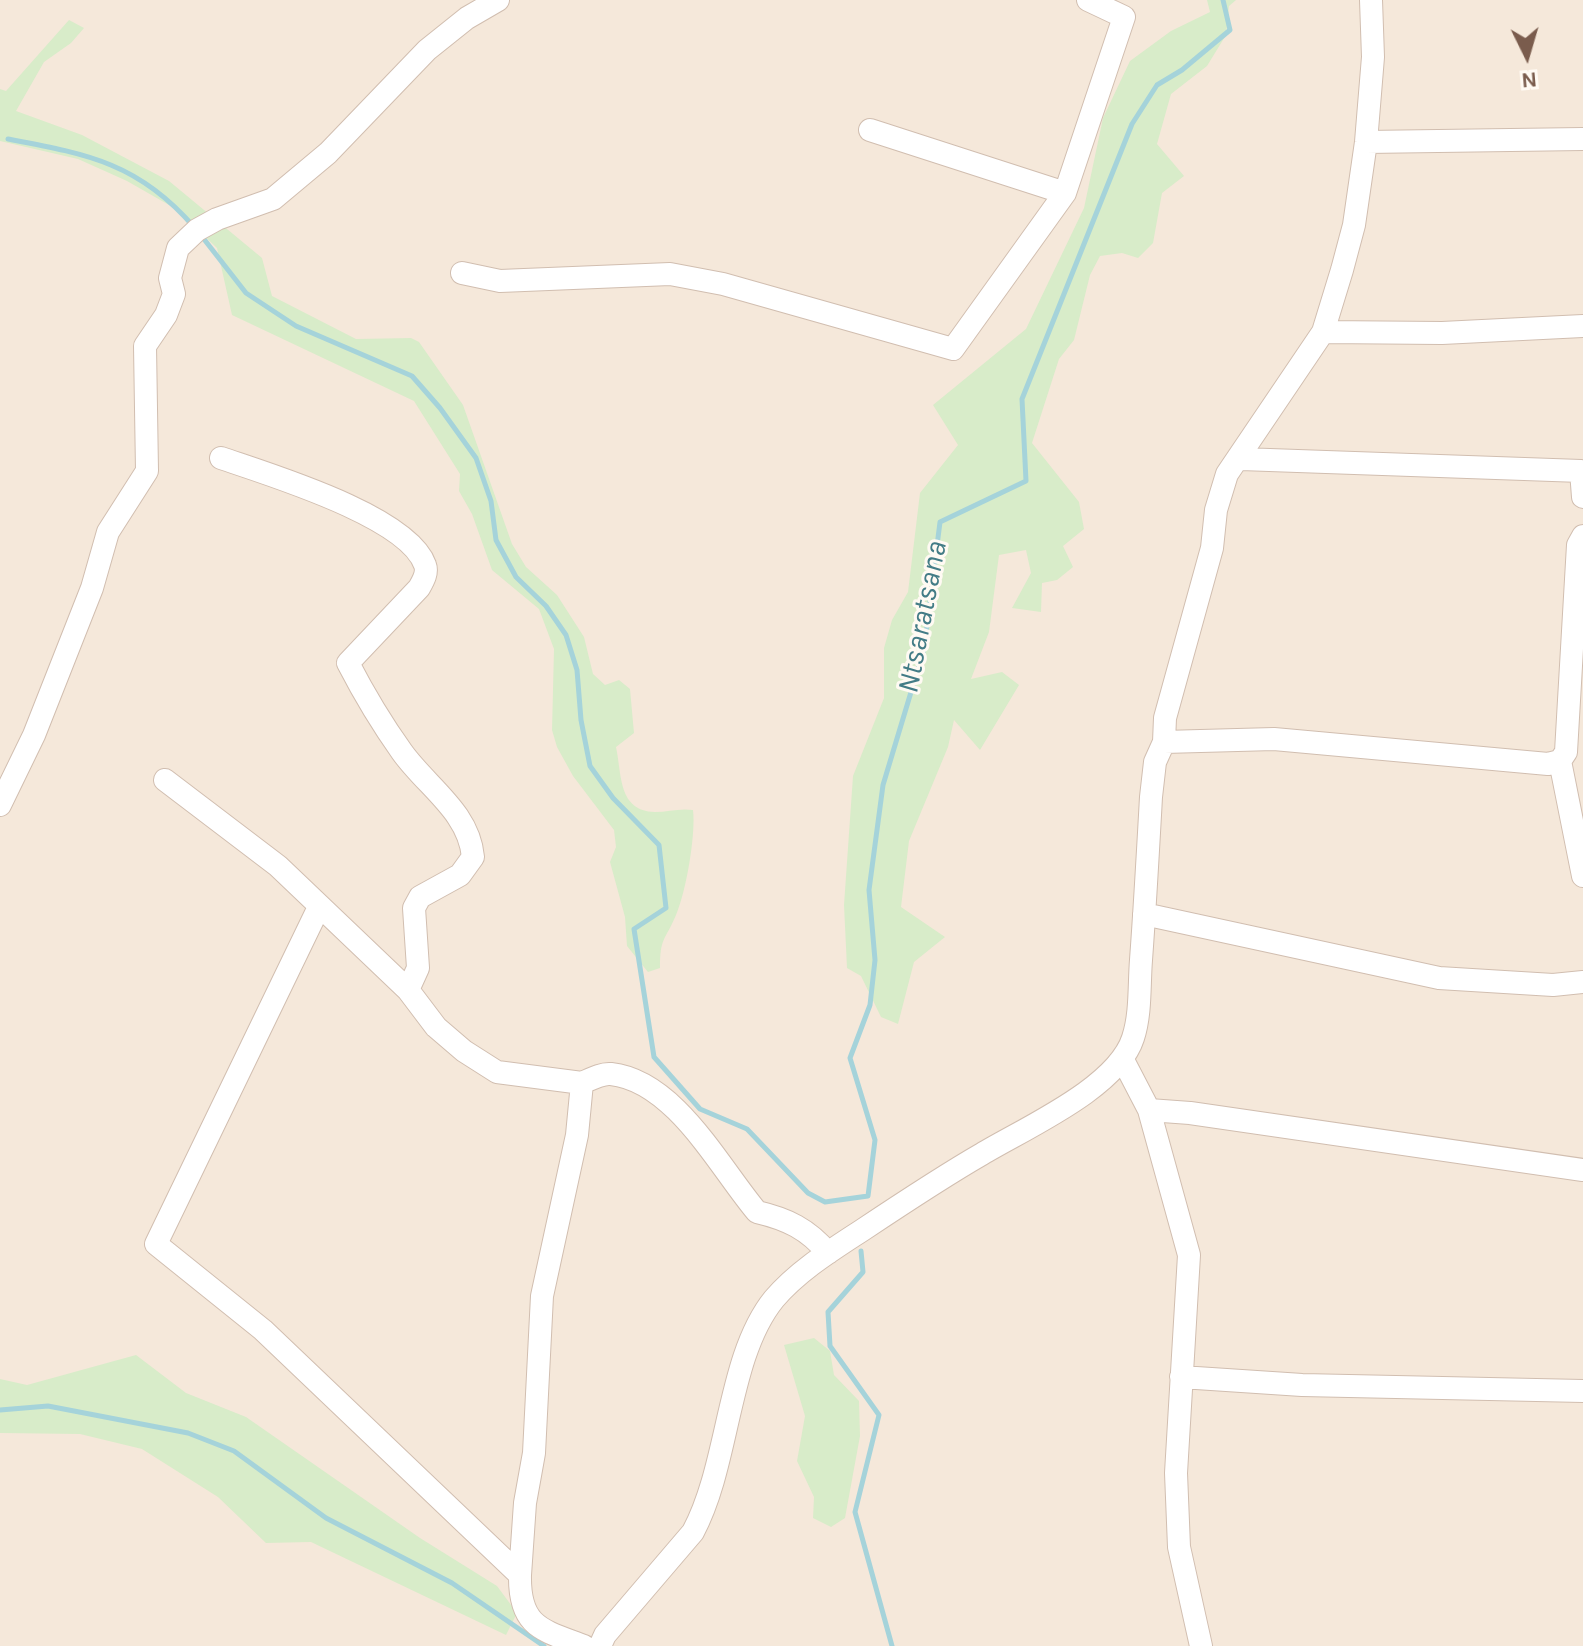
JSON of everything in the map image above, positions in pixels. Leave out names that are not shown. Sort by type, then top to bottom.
[{"type":"street","points":[[0,805],[34,735],[92,588],[108,532],[147,471],[145,346],[166,315],[174,294],[170,278],[178,248],[197,230],[217,219],[273,199],[328,153],[427,50],[467,18],[498,0]]},
{"type":"street","points":[[462,273],[500,281],[670,274],[723,284],[953,349],[1065,193],[1124,17],[1088,0]]},
{"type":"street","points":[[600,1646],[605,1635],[693,1532],[703,1514],[721,1461],[734,1398],[762,1316],[794,1277],[944,1177],[1041,1120],[1104,1078],[1123,1060],[1137,1017],[1155,762],[1164,742],[1165,718],[1212,548],[1216,510],[1227,474],[1241,459],[1323,332],[1354,225],[1366,142],[1373,57],[1371,0]]},
{"type":"street","points":[[870,130],[1065,193]]},
{"type":"street","points":[[1366,142],[1583,139]]},
{"type":"street","points":[[1323,332],[1442,333],[1583,326]]},
{"type":"street","points":[[221,458],[304,487],[368,515],[410,543],[425,564],[426,575],[419,588],[348,663],[404,755],[458,815],[471,837],[473,857],[460,875],[420,897],[414,908],[418,968],[408,990]]},
{"type":"street","points":[[1241,459],[1581,471],[1583,497]]},
{"type":"street","points":[[1164,742],[1274,739],[1548,764],[1560,761],[1566,752],[1578,545],[1583,536]]},
{"type":"street","points":[[1560,761],[1583,876]]},
{"type":"street","points":[[165,780],[278,866],[408,990],[436,1027],[464,1051],[497,1072],[582,1083],[608,1073],[641,1082],[692,1125],[757,1212],[786,1218],[816,1238],[828,1253]]},
{"type":"street","points":[[319,907],[156,1244],[263,1330],[520,1575]]},
{"type":"street","points":[[1144,914],[1439,978],[1553,985],[1583,982]]},
{"type":"street","points":[[1123,1060],[1149,1110],[1189,1255],[1176,1473],[1179,1547],[1201,1646]]},
{"type":"street","points":[[582,1083],[577,1135],[542,1296],[534,1453],[525,1503],[519,1600],[535,1627],[584,1646]]},
{"type":"street","points":[[1149,1110],[1190,1113],[1583,1170]]},
{"type":"street","points":[[1181,1377],[1302,1385],[1583,1391]]},
{"type":"shaded area","points":[[0,0],[1583,0],[1583,1646],[0,1646]]},
{"type":"green space","points":[[1207,0],[1236,0],[1229,6],[1226,35],[1207,66],[1171,94],[1157,144],[1184,176],[1162,193],[1153,243],[1138,258],[1122,253],[1100,256],[1090,275],[1074,340],[1059,359],[1032,443],[1079,502],[1084,529],[1063,546],[1073,567],[1057,580],[1042,583],[1041,612],[1012,608],[1031,573],[1026,550],[999,555],[989,632],[971,679],[1002,672],[1019,685],[980,750],[954,720],[948,747],[909,841],[901,907],[945,937],[914,962],[898,1024],[881,1017],[861,976],[847,968],[844,905],[853,776],[884,698],[884,648],[892,620],[908,592],[920,493],[958,445],[933,405],[1026,329],[1084,208],[1103,118],[1130,61],[1171,31],[1210,12]]},
{"type":"green space","points":[[69,20],[84,28],[71,43],[44,62],[16,111],[82,135],[169,181],[262,258],[272,296],[356,339],[411,338],[419,342],[463,405],[512,544],[526,567],[557,595],[584,637],[593,674],[605,685],[619,680],[630,689],[634,733],[616,747],[621,780],[628,798],[643,810],[693,810],[687,878],[680,905],[662,944],[660,968],[648,972],[627,946],[625,917],[610,862],[616,847],[614,830],[573,776],[557,747],[552,730],[554,649],[539,609],[492,570],[472,514],[459,491],[460,474],[414,401],[232,315],[217,248],[176,209],[127,181],[78,159],[0,141],[0,89],[6,91]]},
{"type":"green space","points":[[814,1338],[830,1351],[834,1375],[859,1401],[860,1436],[845,1518],[831,1527],[813,1518],[814,1497],[797,1461],[805,1416],[784,1345]]},
{"type":"green space","points":[[136,1355],[186,1393],[246,1417],[420,1538],[497,1586],[517,1613],[506,1635],[311,1542],[266,1543],[218,1497],[142,1449],[80,1434],[0,1433],[0,1379],[27,1385]]},
{"type":"waterway","name":"Ntsaratsana","points":[[200,234],[246,293],[296,326],[412,376],[476,458],[491,501],[496,540],[516,577],[546,606],[566,635],[577,670],[581,720],[590,766],[613,798],[659,845],[666,908],[634,929],[654,1057],[700,1109],[747,1129],[808,1193],[825,1202],[868,1196],[875,1140],[850,1058],[870,1005],[875,960],[869,890],[883,785],[924,649],[940,522],[1026,481],[1022,399],[1132,124],[1157,85],[1182,70],[1230,30],[1223,0]]},
{"type":"waterway","points":[[8,139],[63,150],[132,175],[153,188],[194,227]]},
{"type":"waterway","name":"Ntsaratsana","points":[[861,1251],[863,1272],[828,1312],[830,1346],[879,1415],[855,1512],[892,1646]]},
{"type":"waterway","points":[[0,1410],[48,1406],[188,1433],[234,1451],[326,1518],[452,1583],[544,1646]]}]
